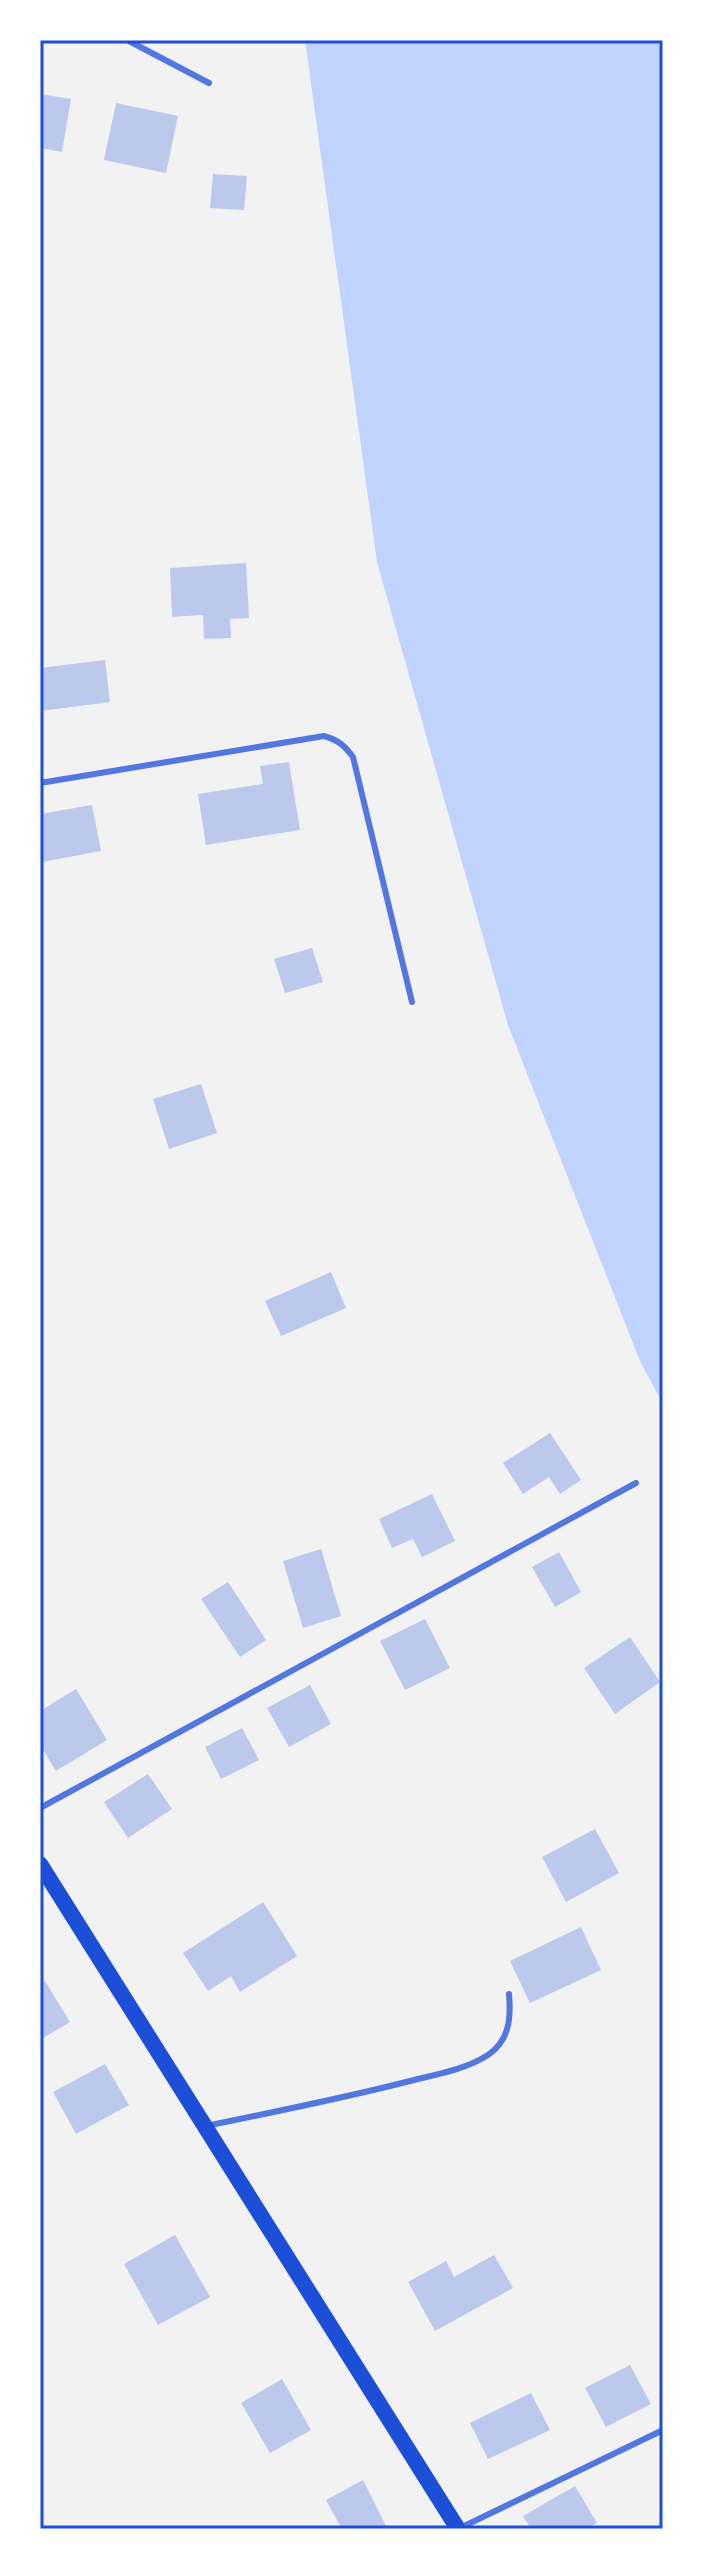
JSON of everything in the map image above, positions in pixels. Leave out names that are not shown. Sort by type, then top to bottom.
[{"type":"main road","points":[[40,1864],[458,2529]]},
{"type":"lane","points":[[127,40],[209,83]]},
{"type":"lane","points":[[40,783],[324,736],[344,745],[353,757],[412,1002]]},
{"type":"lane","points":[[40,1808],[636,1483]]},
{"type":"lane","points":[[206,2126],[344,2098],[461,2067],[489,2054],[502,2039],[511,2019],[509,1994]]},
{"type":"lane","points":[[458,2529],[663,2430]]},
{"type":"water","points":[[305,40],[663,40],[663,1404],[640,1361],[508,1025],[377,562]]},
{"type":"building","points":[[40,94],[71,99],[62,152],[40,148]]},
{"type":"building","points":[[116,103],[178,116],[166,173],[104,160]]},
{"type":"building","points":[[213,174],[247,176],[244,210],[210,208]]},
{"type":"building","points":[[246,563],[249,618],[230,619],[231,638],[204,639],[203,615],[172,617],[170,568]]},
{"type":"building","points":[[105,660],[110,702],[40,711],[40,668]]},
{"type":"building","points":[[289,762],[300,830],[206,845],[198,794],[263,784],[260,766]]},
{"type":"building","points":[[92,805],[101,851],[42,862],[40,814]]},
{"type":"building","points":[[312,948],[323,982],[285,993],[274,959]]},
{"type":"building","points":[[201,1084],[217,1133],[169,1149],[153,1099]]},
{"type":"building","points":[[331,1272],[346,1308],[281,1336],[265,1301]]},
{"type":"building","points":[[550,1433],[581,1480],[560,1494],[549,1477],[523,1494],[503,1463]]},
{"type":"building","points":[[432,1494],[455,1541],[422,1557],[413,1539],[392,1548],[379,1519]]},
{"type":"building","points":[[321,1549],[341,1616],[303,1628],[283,1561]]},
{"type":"building","points":[[559,1552],[581,1592],[555,1607],[532,1567]]},
{"type":"building","points":[[228,1582],[266,1640],[240,1657],[201,1599]]},
{"type":"building","points":[[425,1619],[450,1668],[405,1690],[380,1641]]},
{"type":"building","points":[[630,1637],[660,1682],[615,1714],[584,1668]]},
{"type":"building","points":[[310,1685],[331,1724],[289,1747],[267,1708]]},
{"type":"building","points":[[76,1689],[107,1740],[56,1771],[40,1745],[40,1711]]},
{"type":"building","points":[[242,1728],[259,1760],[221,1779],[205,1747]]},
{"type":"building","points":[[148,1774],[172,1809],[128,1838],[104,1802]]},
{"type":"building","points":[[595,1829],[619,1873],[566,1902],[542,1857]]},
{"type":"building","points":[[263,1902],[297,1956],[240,1992],[231,1976],[208,1991],[183,1953]]},
{"type":"building","points":[[581,1927],[601,1970],[530,2003],[510,1961]]},
{"type":"building","points":[[45,1981],[70,2022],[40,2040],[40,1984]]},
{"type":"building","points":[[105,2064],[129,2105],[76,2134],[53,2092]]},
{"type":"building","points":[[175,2235],[210,2297],[158,2325],[124,2264]]},
{"type":"building","points":[[494,2255],[513,2288],[435,2331],[408,2282],[446,2261],[454,2277]]},
{"type":"building","points":[[630,2365],[651,2404],[606,2427],[585,2388]]},
{"type":"building","points":[[282,2379],[311,2430],[270,2453],[241,2403]]},
{"type":"building","points":[[531,2393],[550,2430],[488,2459],[470,2423]]},
{"type":"building","points":[[363,2480],[386,2526],[380,2529],[342,2529],[326,2500]]},
{"type":"building","points":[[575,2486],[597,2523],[586,2529],[531,2529],[523,2516]]}]
